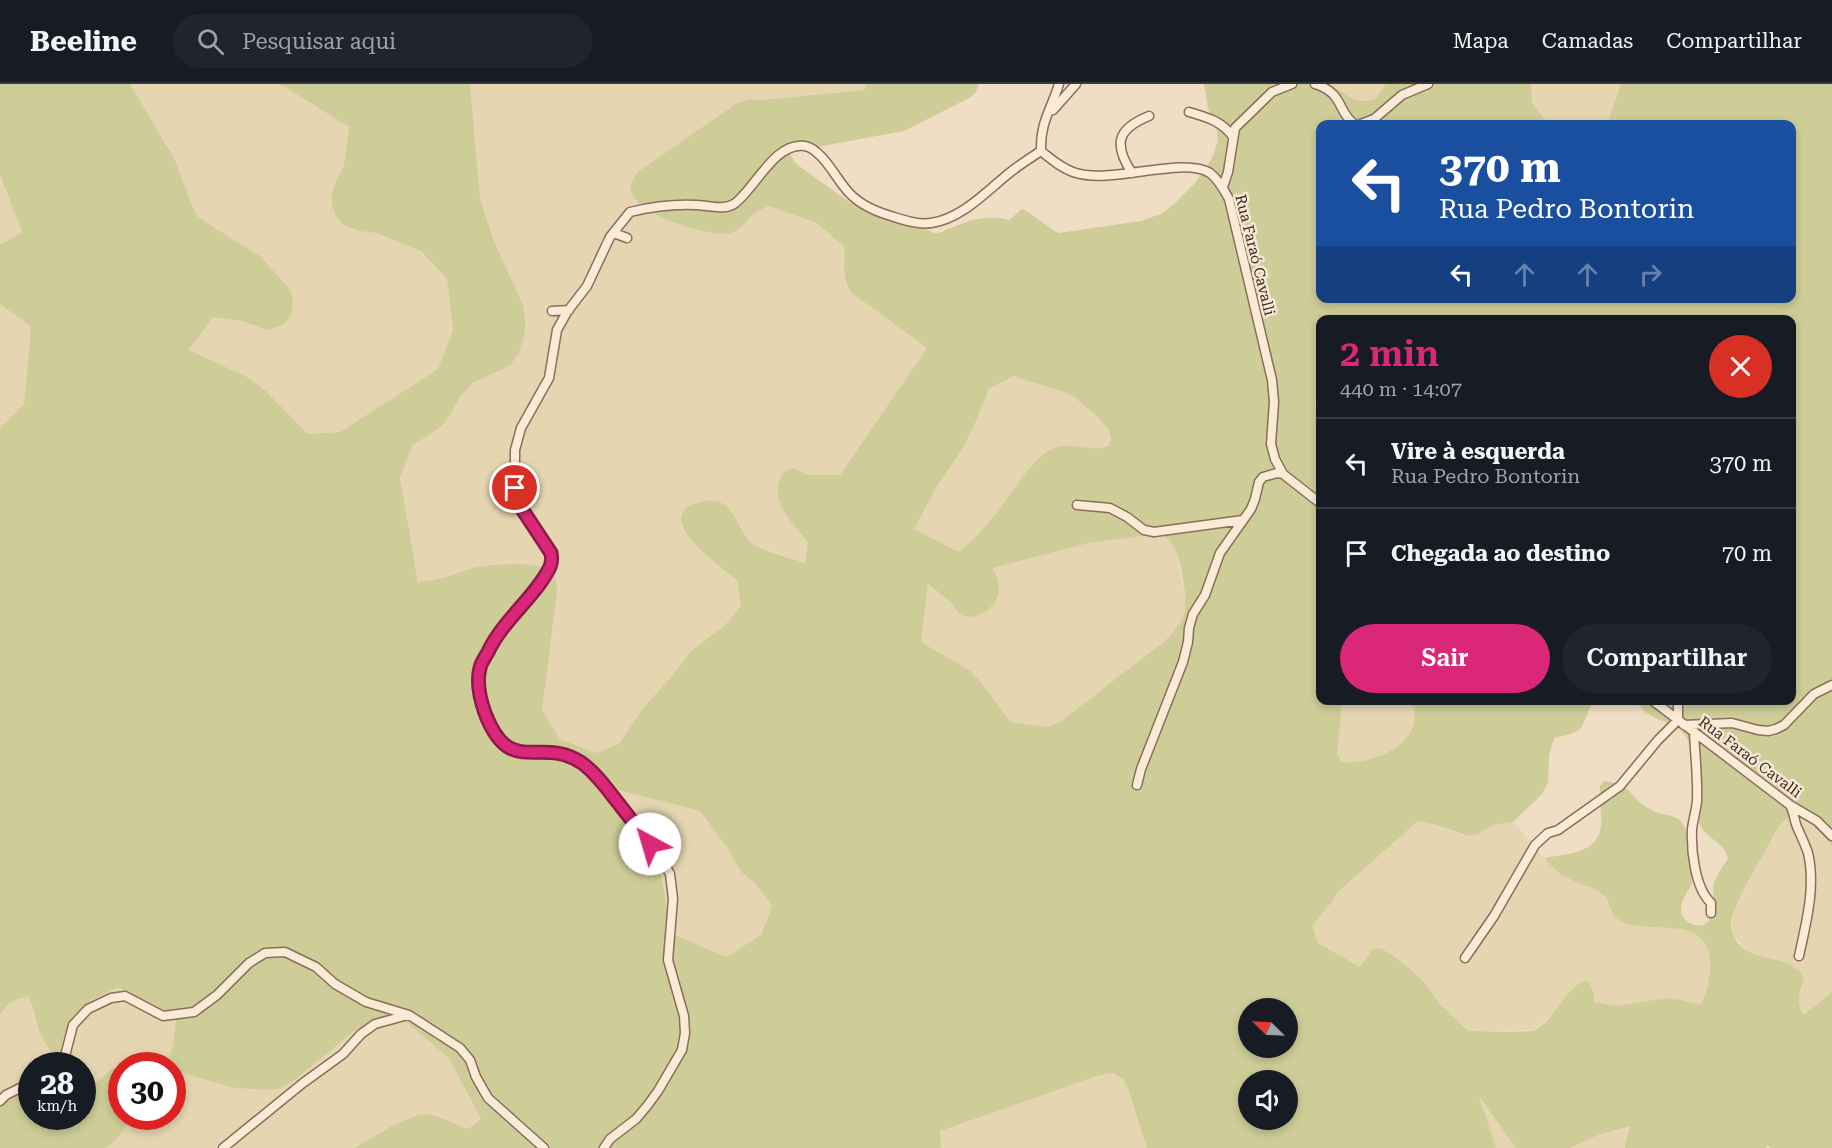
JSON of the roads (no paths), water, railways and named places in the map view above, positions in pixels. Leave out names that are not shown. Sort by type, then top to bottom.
[{"type":"street","points":[[603,1148],[610,1139],[636,1119],[647,1106],[682,1050],[685,1033],[684,1016],[668,960],[673,899],[670,874],[662,859],[609,790],[581,763],[561,753],[523,753],[506,746],[499,740],[483,708],[478,683],[480,668],[493,641],[550,566],[551,553],[522,509],[515,488],[515,450],[527,415],[549,378],[557,330],[587,286],[614,233],[630,212],[693,204],[732,206],[745,195],[772,161],[785,150],[795,146],[807,146],[817,152],[850,194],[865,205],[882,213],[916,223],[932,223],[951,217],[973,203],[1023,162],[1041,151],[1041,134],[1059,84]]},
{"type":"street","points":[[1044,123],[1058,103],[1076,84]]},
{"type":"street","points":[[1223,187],[1228,172],[1235,128],[1272,92],[1292,84]]},
{"type":"street","points":[[1315,84],[1338,98],[1349,120]]},
{"type":"street","points":[[1371,120],[1402,95],[1428,84]]},
{"type":"street","points":[[1189,112],[1213,120],[1228,130],[1233,137]]},
{"type":"street","points":[[1132,173],[1120,150],[1119,141],[1127,130],[1149,116]]},
{"type":"street","name":"Rua Faraó Cavalli","points":[[1041,151],[1060,166],[1077,174],[1102,176],[1174,168],[1197,168],[1209,172],[1223,187],[1229,200],[1272,380],[1274,402],[1271,444],[1275,459],[1283,474],[1316,500]]},
{"type":"street","points":[[614,233],[627,238]]},
{"type":"street","points":[[552,311],[569,310]]},
{"type":"street","points":[[1137,785],[1141,769],[1183,662],[1193,614],[1205,595],[1221,553],[1251,509],[1259,482],[1263,477],[1277,473],[1283,474]]},
{"type":"street","points":[[1077,505],[1110,508],[1144,530],[1155,532],[1243,520]]},
{"type":"street","points":[[1466,958],[1494,916],[1535,845],[1548,833],[1558,830],[1620,786],[1658,740],[1681,722],[1732,723],[1768,731],[1784,725],[1814,694],[1832,685]]},
{"type":"street","name":"Rua Faraó Cavalli","points":[[1659,705],[1790,805],[1817,822],[1832,836]]},
{"type":"street","points":[[1679,705],[1681,722]]},
{"type":"street","points":[[1694,732],[1697,801],[1692,829],[1692,853],[1701,888],[1705,897],[1712,903],[1711,913]]},
{"type":"street","points":[[1790,805],[1796,826],[1806,847],[1811,873],[1808,911],[1799,956]]},
{"type":"street","points":[[66,1052],[73,1025],[88,1009],[111,998],[125,996],[163,1016],[194,1012],[217,995],[249,963],[265,953],[285,952],[316,967],[335,984],[366,1002],[409,1015],[460,1048],[470,1060],[476,1077],[488,1098],[544,1148]]},
{"type":"street","points":[[223,1148],[303,1083],[343,1054],[361,1034],[375,1024],[409,1015]]},
{"type":"street","points":[[0,1101],[18,1089]]}]
